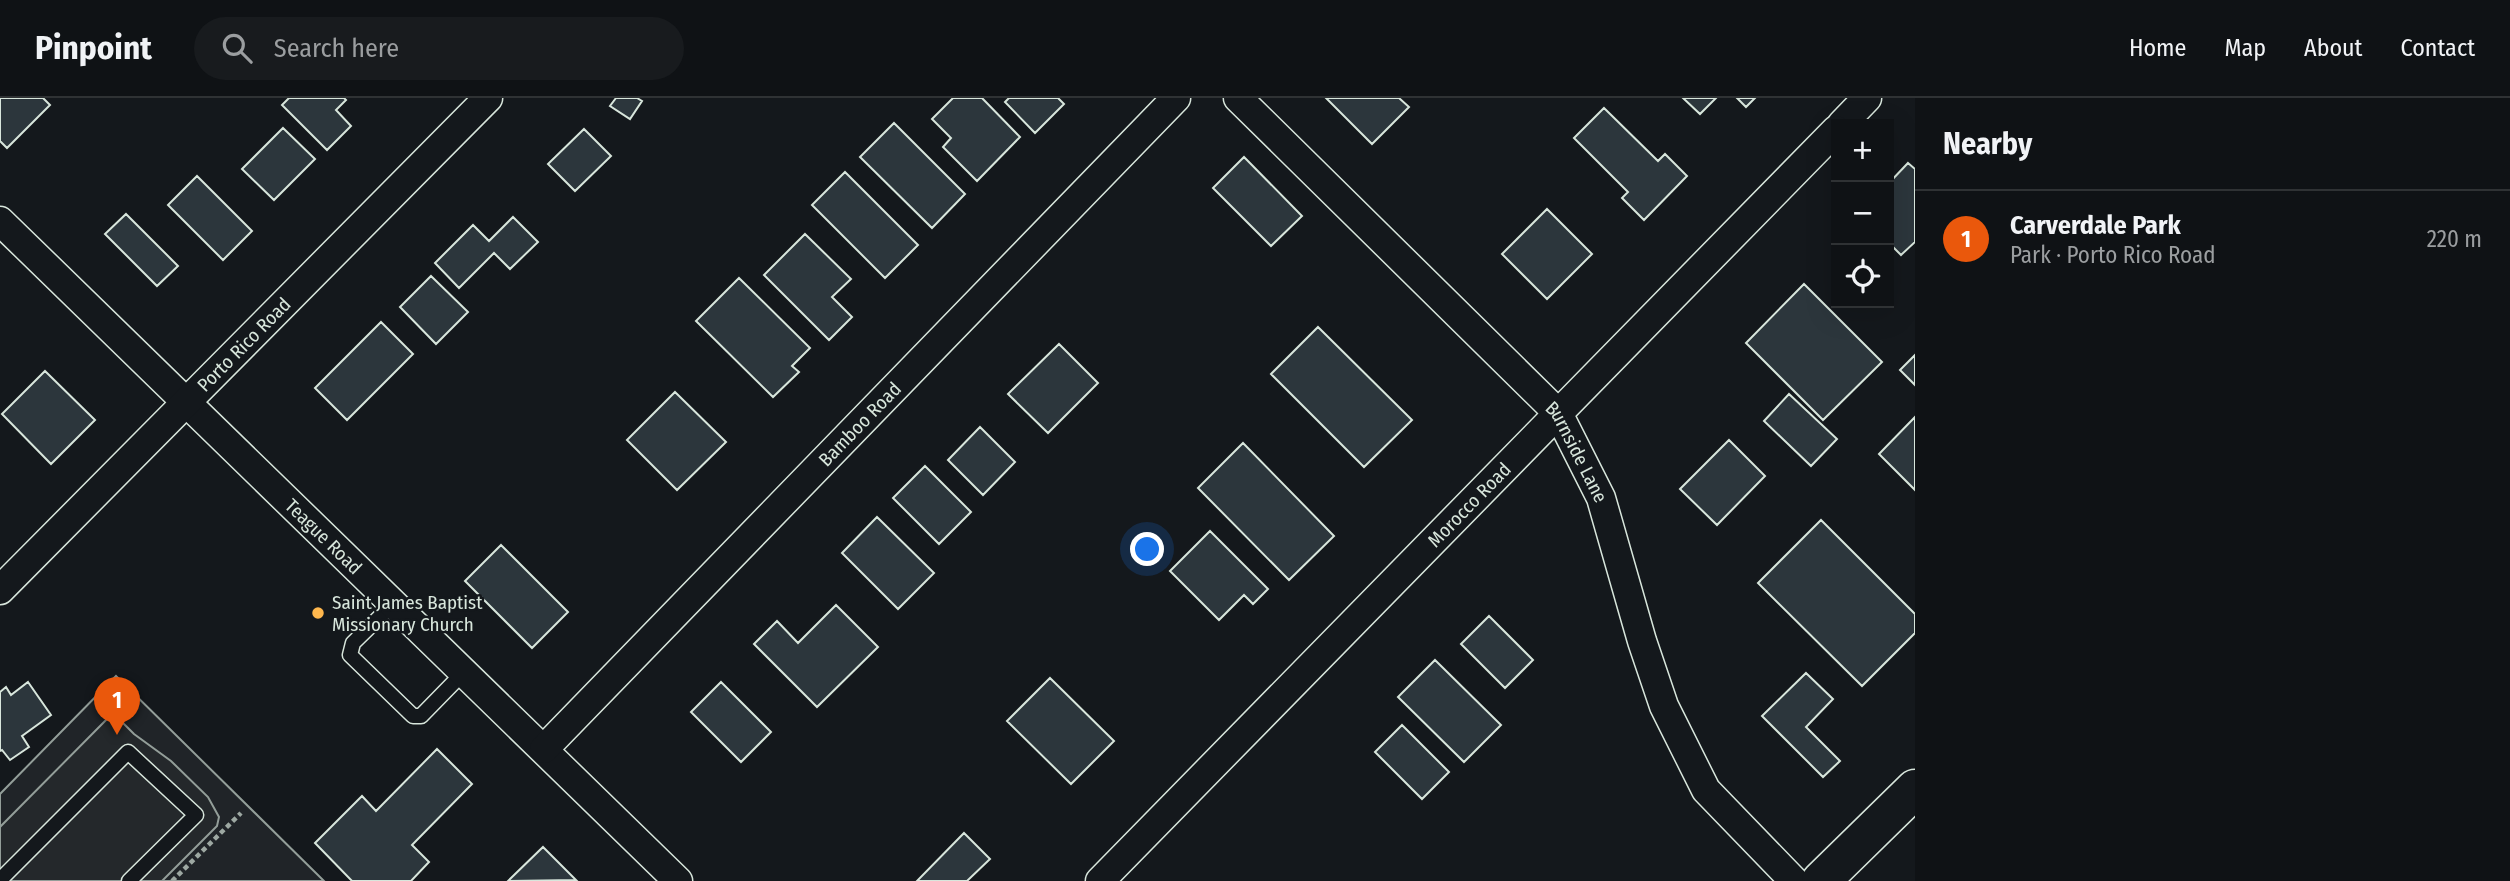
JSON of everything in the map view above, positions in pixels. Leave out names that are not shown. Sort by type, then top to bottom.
[{"type":"main road","points":[[1821,881],[1915,789]]},
{"type":"street","name":"Porto Rico Road","points":[[0,590],[488,98]]},
{"type":"street","name":"Bamboo Road","points":[[544,749],[1176,98]]},
{"type":"street","name":"Burnside Lane","points":[[1238,98],[1558,413],[1601,498],[1642,641],[1664,706],[1706,790],[1794,881]]},
{"type":"street","points":[[1847,119],[1867,98]]},
{"type":"street","name":"Morocco Road","points":[[1100,881],[1831,135]]},
{"type":"street","name":"Teague Road","points":[[0,221],[678,881]]},
{"type":"lane","points":[[393,604],[354,643],[350,655],[413,716],[421,716],[464,672]]},
{"type":"lane","points":[[0,880],[128,752],[196,816],[129,881]]},
{"type":"path","points":[[172,881],[242,813]]},
{"type":"shaded area","points":[[116,676],[324,881],[0,881],[0,794]]},
{"type":"shaded area","points":[[113,713],[134,734],[171,761],[208,797],[219,817],[217,826],[162,881],[0,881],[0,827]]},
{"type":"building","points":[[0,98],[43,98],[50,105],[7,148],[0,141]]},
{"type":"building","points":[[289,98],[344,98],[346,100],[336,110],[351,126],[327,150],[282,105]]},
{"type":"building","points":[[616,98],[637,98],[642,101],[630,119],[610,106]]},
{"type":"building","points":[[953,98],[982,98],[1020,137],[977,181],[943,147],[951,138],[932,119]]},
{"type":"building","points":[[1009,98],[1058,98],[1064,104],[1035,133],[1005,102]]},
{"type":"building","points":[[1326,98],[1399,98],[1409,107],[1372,144]]},
{"type":"building","points":[[1683,98],[1716,98],[1700,114]]},
{"type":"building","points":[[1737,98],[1755,98],[1746,107]]},
{"type":"building","points":[[1604,108],[1658,161],[1665,154],[1687,176],[1644,220],[1622,198],[1628,192],[1574,138]]},
{"type":"building","points":[[894,123],[965,194],[932,228],[860,157]]},
{"type":"building","points":[[283,128],[315,159],[274,200],[242,169]]},
{"type":"building","points":[[584,129],[611,156],[575,191],[548,164]]},
{"type":"building","points":[[1244,157],[1302,216],[1271,246],[1213,188]]},
{"type":"building","points":[[1908,163],[1915,169],[1915,242],[1901,255],[1894,248],[1894,178]]},
{"type":"building","points":[[845,172],[918,245],[885,278],[812,205]]},
{"type":"building","points":[[197,176],[252,231],[223,260],[168,205]]},
{"type":"building","points":[[1547,209],[1592,254],[1547,299],[1502,254]]},
{"type":"building","points":[[126,214],[178,266],[157,286],[105,234]]},
{"type":"building","points":[[513,217],[538,242],[510,269],[494,253],[459,288],[435,263],[473,225],[489,241]]},
{"type":"building","points":[[805,234],[851,279],[832,297],[852,317],[829,340],[764,275]]},
{"type":"building","points":[[431,276],[468,312],[436,344],[400,307]]},
{"type":"building","points":[[739,278],[810,348],[792,366],[799,372],[773,397],[696,321]]},
{"type":"building","points":[[1804,284],[1882,362],[1823,420],[1746,343]]},
{"type":"building","points":[[381,322],[413,354],[347,420],[315,388]]},
{"type":"building","points":[[1318,327],[1412,420],[1364,467],[1271,374]]},
{"type":"building","points":[[1059,344],[1098,383],[1048,433],[1008,394]]},
{"type":"building","points":[[1915,355],[1915,385],[1900,370]]},
{"type":"building","points":[[45,371],[95,420],[51,464],[2,414]]},
{"type":"building","points":[[675,392],[726,442],[677,490],[627,440]]},
{"type":"building","points":[[1789,394],[1837,439],[1811,466],[1764,421]]},
{"type":"building","points":[[1915,417],[1915,490],[1879,454]]},
{"type":"building","points":[[980,427],[1015,462],[983,495],[948,460]]},
{"type":"building","points":[[1729,440],[1765,476],[1717,525],[1680,489]]},
{"type":"building","points":[[1243,443],[1334,536],[1289,580],[1198,488]]},
{"type":"building","points":[[925,466],[971,512],[939,544],[893,498]]},
{"type":"building","points":[[877,517],[934,573],[898,609],[842,553]]},
{"type":"building","points":[[1821,520],[1915,614],[1915,633],[1862,686],[1758,583]]},
{"type":"building","points":[[1210,531],[1268,589],[1253,604],[1244,595],[1219,620],[1170,571]]},
{"type":"building","points":[[501,545],[568,612],[532,648],[465,581]]},
{"type":"building","points":[[836,605],[878,647],[817,707],[754,644],[777,621],[798,643]]},
{"type":"building","points":[[1489,616],[1533,660],[1505,688],[1461,644]]},
{"type":"building","points":[[1435,660],[1501,725],[1464,762],[1398,697]]},
{"type":"building","points":[[1806,673],[1833,699],[1806,727],[1840,761],[1823,777],[1762,716]]},
{"type":"building","points":[[1050,678],[1114,741],[1071,784],[1007,721]]},
{"type":"building","points":[[28,682],[51,715],[22,736],[29,747],[10,760],[0,751],[0,692],[6,687],[11,695]]},
{"type":"building","points":[[721,682],[771,732],[741,762],[691,712]]},
{"type":"building","points":[[1402,725],[1449,772],[1422,799],[1375,752]]},
{"type":"building","points":[[437,749],[472,784],[412,845],[429,862],[411,881],[352,881],[315,843],[362,796],[376,811]]},
{"type":"building","points":[[964,833],[990,859],[967,881],[917,881]]},
{"type":"building","points":[[543,847],[576,880],[508,881]]},
{"type":"place","name":"Saint James Baptist Missionary Church","points":[[318,613]]},
{"type":"place","name":"Carverdale Park","points":[[117,735]]}]
